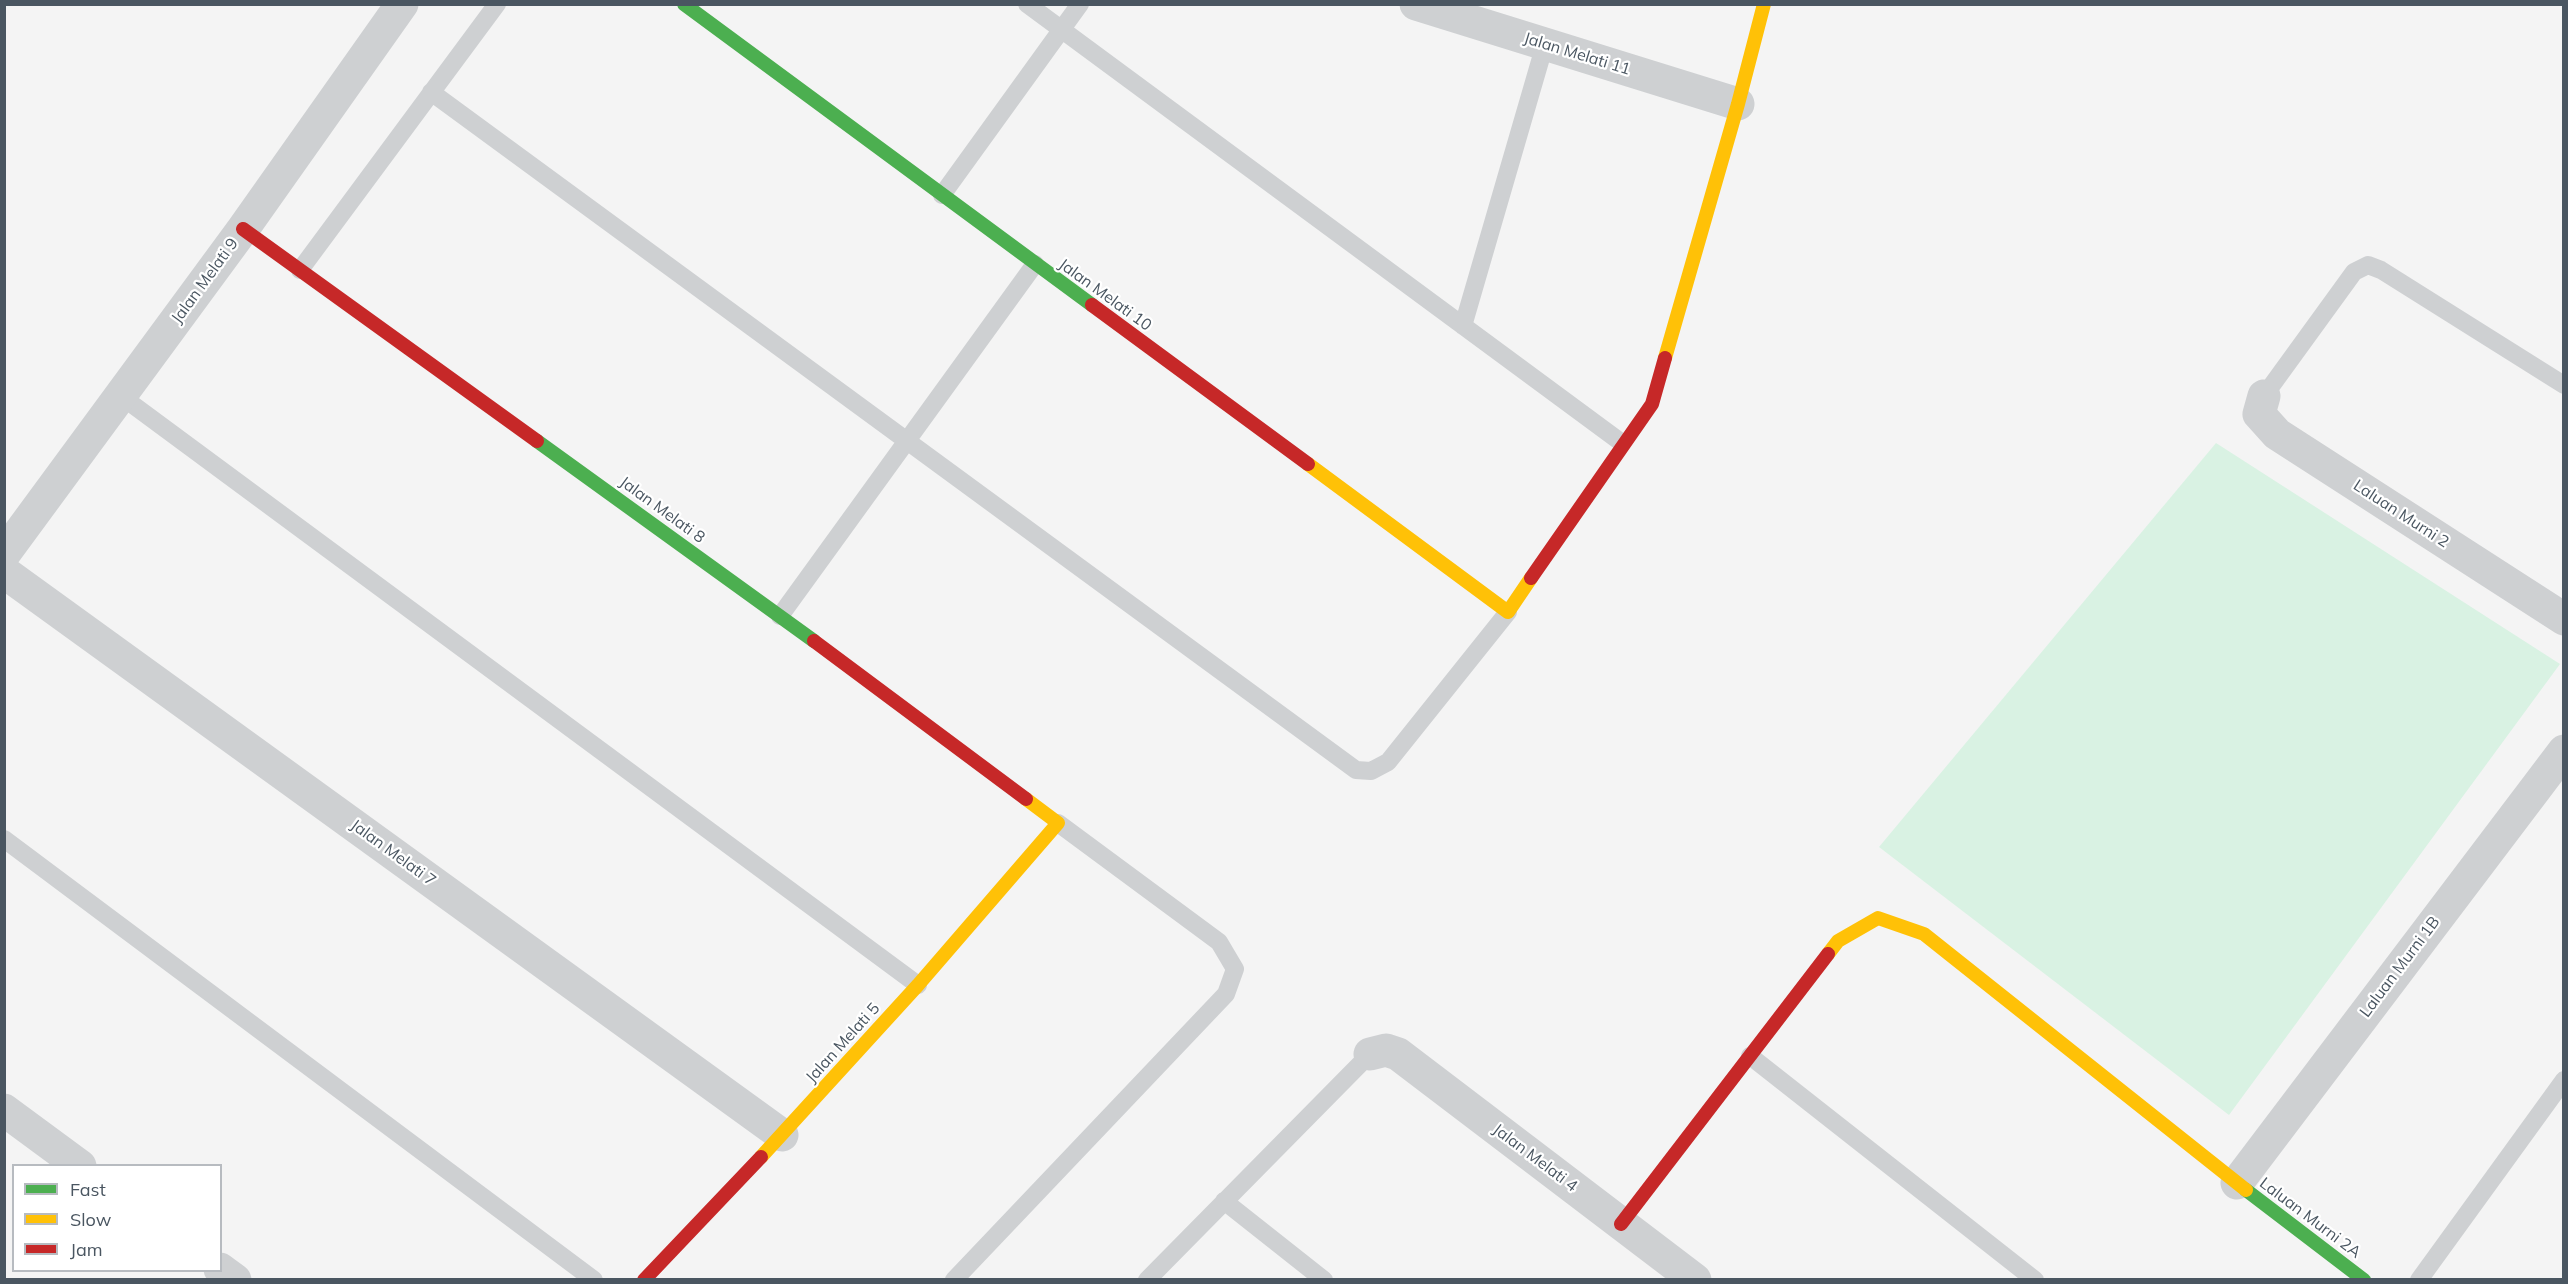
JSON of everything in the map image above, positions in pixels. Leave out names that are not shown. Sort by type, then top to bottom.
[{"type":"street","name":"Jalan Melati 9","points":[[4,554],[243,229],[402,4]]},
{"type":"street","name":"Jalan Melati 10","points":[[684,4],[1508,612]]},
{"type":"street","name":"Jalan Melati 11","points":[[1416,4],[1738,104]]},
{"type":"street","points":[[1508,612],[1622,443],[1652,404],[1738,104],[1764,4]]},
{"type":"street","name":"Jalan Melati 8","points":[[243,229],[780,616],[1058,823]]},
{"type":"street","name":"Laluan Murni 2","points":[[2264,396],[2259,414],[2277,434],[2564,619]]},
{"type":"street","name":"Jalan Melati 7","points":[[4,572],[782,1135]]},
{"type":"street","name":"Laluan Murni 1B","points":[[2236,1183],[2564,751]]},
{"type":"street","name":"Jalan Melati 5","points":[[644,1280],[782,1135],[918,985],[1058,823]]},
{"type":"street","name":"Laluan Murni 2A","points":[[1621,1224],[1838,941],[1878,918],[1924,934],[2236,1183],[2364,1280]]},
{"type":"street","name":"Jalan Melati 4","points":[[1370,1054],[1386,1050],[1398,1054],[1695,1280]]},
{"type":"street","points":[[4,1110],[77,1164]]},
{"type":"street","points":[[222,1270],[236,1280]]},
{"type":"lane","points":[[300,270],[497,4]]},
{"type":"lane","points":[[1027,4],[1622,443]]},
{"type":"lane","points":[[942,195],[1080,4]]},
{"type":"lane","points":[[1463,326],[1545,44]]},
{"type":"lane","points":[[431,92],[1356,770],[1371,771],[1388,762],[1508,612]]},
{"type":"lane","points":[[780,616],[1035,264]]},
{"type":"lane","points":[[2264,396],[2354,272],[2368,266],[2381,270],[2564,385]]},
{"type":"lane","points":[[121,396],[918,985]]},
{"type":"lane","points":[[954,1280],[1226,994],[1235,969],[1219,942],[1058,823]]},
{"type":"lane","points":[[4,839],[594,1280]]},
{"type":"lane","points":[[1147,1280],[1370,1054]]},
{"type":"lane","points":[[1750,1056],[2035,1280]]},
{"type":"lane","points":[[2419,1280],[2564,1080]]},
{"type":"lane","points":[[1224,1201],[1324,1280]]},
{"type":"green space","points":[[2216,443],[2560,664],[2229,1115],[1879,847]]},
{"type":"traffic: fast","points":[[684,4],[1092,305]]},
{"type":"traffic: fast","points":[[537,441],[814,641]]},
{"type":"traffic: fast","points":[[2246,1190],[2364,1280]]},
{"type":"traffic: slow","points":[[1665,358],[1738,104],[1764,4]]},
{"type":"traffic: slow","points":[[1308,464],[1508,612],[1531,578]]},
{"type":"traffic: slow","points":[[761,1157],[918,985],[1058,823],[1026,799]]},
{"type":"traffic: slow","points":[[1828,954],[1838,941],[1878,918],[1924,934],[2246,1190]]},
{"type":"traffic: jam","points":[[243,229],[537,441]]},
{"type":"traffic: jam","points":[[1092,305],[1308,464]]},
{"type":"traffic: jam","points":[[1531,578],[1652,404],[1665,358]]},
{"type":"traffic: jam","points":[[814,641],[1026,799]]},
{"type":"traffic: jam","points":[[1621,1224],[1828,954]]},
{"type":"traffic: jam","points":[[644,1280],[761,1157]]}]
